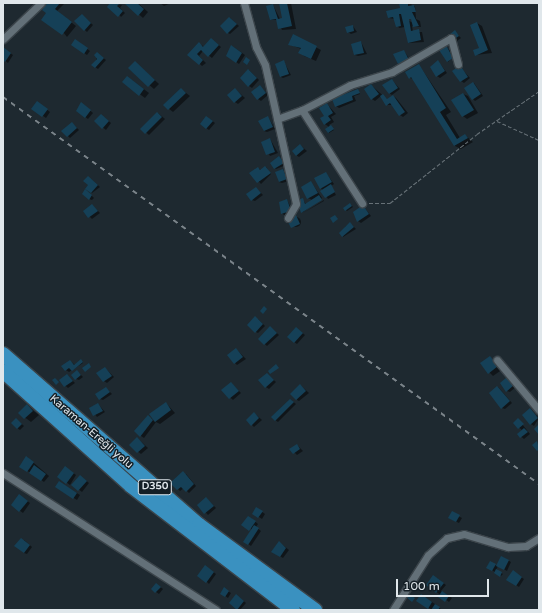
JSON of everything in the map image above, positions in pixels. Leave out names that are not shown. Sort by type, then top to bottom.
[{"type":"highway","name":"Karaman-Ereğli yolu","points":[[3,354],[199,525],[315,610]]},
{"type":"highway","name":"Karaman-Ereğli yolu","points":[[3,371],[142,495],[293,610]]},
{"type":"street","points":[[3,39],[41,3]]},
{"type":"street","points":[[244,3],[256,47],[265,65],[276,120],[296,204],[288,218]]},
{"type":"street","points":[[276,120],[302,110],[350,85],[392,72],[451,38],[458,64]]},
{"type":"street","points":[[302,110],[362,203]]},
{"type":"street","points":[[497,360],[539,410]]},
{"type":"street","points":[[3,473],[216,610]]},
{"type":"street","points":[[393,610],[428,555],[447,538],[464,534],[508,547],[526,546],[539,538]]},
{"type":"path","points":[[362,203],[390,203],[496,121],[539,92]]},
{"type":"path","points":[[496,121],[539,140]]},
{"type":"building","points":[[47,3],[60,3],[55,9],[72,22],[62,35],[41,20],[46,13],[42,10]]},
{"type":"building","points":[[110,3],[120,3],[117,6],[123,11],[118,17],[107,7]]},
{"type":"building","points":[[124,3],[137,3],[144,9],[138,16]]},
{"type":"building","points":[[279,3],[287,3],[292,26],[278,29],[276,19],[270,20],[266,6],[273,4],[278,19],[282,18]]},
{"type":"building","points":[[399,3],[408,3],[408,6],[414,5],[416,12],[412,12],[419,26],[413,27],[411,19],[409,19],[411,31],[419,29],[421,40],[408,43],[401,14],[399,14],[401,26],[396,27],[393,17],[388,18],[386,11],[400,8]]},
{"type":"building","points":[[82,14],[91,23],[84,31],[74,21]]},
{"type":"building","points":[[229,17],[237,24],[227,34],[220,26]]},
{"type":"building","points":[[477,22],[488,50],[475,56],[473,50],[479,48],[470,25]]},
{"type":"building","points":[[353,25],[354,31],[347,33],[345,27]]},
{"type":"building","points":[[455,30],[459,36],[453,40],[449,35]]},
{"type":"building","points":[[293,34],[317,46],[311,59],[298,53],[301,48],[288,45]]},
{"type":"building","points":[[211,38],[219,45],[208,57],[201,50],[197,54],[203,60],[199,65],[187,55],[199,42],[203,47]]},
{"type":"building","points":[[75,39],[88,48],[84,54],[71,45]]},
{"type":"building","points":[[361,41],[364,53],[354,55],[351,44]]},
{"type":"building","points":[[231,45],[242,53],[236,63],[226,56]]},
{"type":"building","points":[[446,45],[453,58],[447,62],[439,50]]},
{"type":"building","points":[[3,47],[11,53],[5,62],[3,60]]},
{"type":"building","points":[[404,50],[409,60],[398,64],[393,54]]},
{"type":"building","points":[[97,52],[104,58],[95,68],[91,65],[97,59],[94,55]]},
{"type":"building","points":[[246,57],[250,60],[247,65],[243,62]]},
{"type":"building","points":[[284,60],[289,74],[280,77],[275,64]]},
{"type":"building","points":[[438,60],[445,71],[436,77],[430,67]]},
{"type":"building","points":[[135,61],[155,80],[148,87],[128,68]]},
{"type":"building","points":[[419,64],[446,108],[440,112],[457,139],[465,134],[468,138],[454,146],[411,77],[409,79],[405,72]]},
{"type":"building","points":[[460,65],[468,77],[460,82],[452,71]]},
{"type":"building","points":[[248,69],[257,78],[248,87],[240,78]]},
{"type":"building","points":[[127,76],[144,89],[139,96],[122,82]]},
{"type":"building","points":[[392,79],[398,88],[389,94],[382,85]]},
{"type":"building","points":[[473,82],[481,94],[472,100],[464,88]]},
{"type":"building","points":[[371,84],[379,94],[371,100],[364,89]]},
{"type":"building","points":[[260,85],[266,93],[257,100],[251,92]]},
{"type":"building","points":[[181,88],[186,93],[168,110],[163,105]]},
{"type":"building","points":[[235,88],[242,96],[234,103],[227,95]]},
{"type":"building","points":[[358,89],[360,93],[352,96],[353,100],[335,107],[332,99]]},
{"type":"building","points":[[463,93],[474,110],[462,117],[451,100]]},
{"type":"building","points":[[383,94],[387,99],[393,95],[405,112],[399,116],[390,103],[386,106],[380,96]]},
{"type":"building","points":[[37,101],[48,109],[42,117],[31,109]]},
{"type":"building","points":[[81,102],[91,110],[85,118],[76,111]]},
{"type":"building","points":[[327,103],[333,113],[328,116],[331,120],[324,125],[320,118],[324,116],[319,108]]},
{"type":"building","points":[[157,112],[162,117],[145,134],[140,129]]},
{"type":"building","points":[[101,114],[109,121],[102,129],[94,121]]},
{"type":"building","points":[[206,116],[213,121],[206,129],[200,124]]},
{"type":"building","points":[[268,116],[273,127],[264,131],[258,121]]},
{"type":"building","points":[[72,122],[77,128],[67,137],[61,131]]},
{"type":"building","points":[[331,125],[334,129],[328,133],[325,129]]},
{"type":"building","points":[[270,138],[275,152],[266,155],[261,142]]},
{"type":"building","points":[[300,144],[304,149],[296,156],[292,151]]},
{"type":"building","points":[[279,156],[284,163],[274,169],[270,163]]},
{"type":"building","points":[[265,166],[271,173],[257,183],[249,173],[258,167],[260,170]]},
{"type":"building","points":[[283,169],[287,179],[279,182],[275,172]]},
{"type":"building","points":[[326,172],[332,182],[320,189],[314,178]]},
{"type":"building","points":[[88,176],[98,185],[91,193],[85,189],[88,185],[83,181]]},
{"type":"building","points":[[311,181],[318,193],[307,199],[301,187]]},
{"type":"building","points":[[331,184],[335,192],[325,198],[320,191]]},
{"type":"building","points":[[256,187],[261,193],[251,201],[246,194]]},
{"type":"building","points":[[85,189],[92,195],[89,200],[82,194]]},
{"type":"building","points":[[319,195],[322,200],[301,213],[297,200],[303,198],[305,204]]},
{"type":"building","points":[[287,199],[291,211],[281,214],[279,202]]},
{"type":"building","points":[[350,203],[352,206],[345,211],[343,208]]},
{"type":"building","points":[[92,204],[98,211],[88,218],[83,211]]},
{"type":"building","points":[[363,205],[369,214],[357,222],[353,212]]},
{"type":"building","points":[[296,215],[300,224],[291,228],[288,222]]},
{"type":"building","points":[[335,215],[338,219],[333,223],[330,218]]},
{"type":"building","points":[[350,222],[354,227],[342,237],[339,233]]},
{"type":"building","points":[[264,306],[267,309],[263,314],[260,311]]},
{"type":"building","points":[[255,316],[263,324],[255,333],[247,325]]},
{"type":"building","points":[[270,326],[277,333],[264,345],[258,339]]},
{"type":"building","points":[[296,327],[303,333],[294,343],[287,337]]},
{"type":"building","points":[[236,348],[243,357],[234,364],[227,355]]},
{"type":"building","points":[[490,356],[498,366],[488,374],[480,363]]},
{"type":"building","points":[[81,359],[83,362],[72,371],[69,368],[65,371],[61,366],[70,360],[74,365]]},
{"type":"building","points":[[89,363],[91,367],[85,372],[82,368]]},
{"type":"building","points":[[276,364],[279,368],[270,374],[268,371]]},
{"type":"building","points":[[105,367],[112,376],[103,382],[96,373]]},
{"type":"building","points":[[77,370],[81,375],[75,380],[71,375]]},
{"type":"building","points":[[267,373],[274,380],[265,388],[258,380]]},
{"type":"building","points":[[67,374],[73,381],[64,387],[59,380]]},
{"type":"building","points":[[507,377],[514,385],[506,392],[500,383]]},
{"type":"building","points":[[55,378],[59,382],[56,385],[52,380]]},
{"type":"building","points":[[231,382],[239,391],[229,399],[221,390]]},
{"type":"building","points":[[300,384],[306,391],[296,400],[290,394]]},
{"type":"building","points":[[497,386],[510,401],[501,409],[489,393]]},
{"type":"building","points":[[106,387],[110,392],[99,400],[95,394]]},
{"type":"building","points":[[290,399],[294,402],[275,421],[271,417]]},
{"type":"building","points":[[166,402],[171,410],[155,422],[149,414]]},
{"type":"building","points":[[98,403],[103,411],[93,416],[89,408]]},
{"type":"building","points":[[27,404],[33,411],[24,419],[18,413]]},
{"type":"building","points":[[530,408],[538,418],[530,425],[522,415]]},
{"type":"building","points":[[254,412],[259,418],[251,426],[246,420]]},
{"type":"building","points":[[148,415],[153,420],[140,437],[134,431]]},
{"type":"building","points":[[16,418],[22,424],[17,429],[11,423]]},
{"type":"building","points":[[518,418],[524,424],[518,429],[513,423]]},
{"type":"building","points":[[539,424],[539,435],[534,429]]},
{"type":"building","points":[[524,428],[528,432],[520,438],[517,434]]},
{"type":"building","points":[[137,437],[145,446],[137,453],[129,445]]},
{"type":"building","points":[[537,441],[539,449],[537,451],[532,445]]},
{"type":"building","points":[[297,444],[300,449],[293,454],[289,449]]},
{"type":"building","points":[[26,456],[34,462],[27,472],[19,467]]},
{"type":"building","points":[[34,465],[46,474],[41,481],[29,473]]},
{"type":"building","points":[[65,466],[74,473],[66,484],[57,477]]},
{"type":"building","points":[[183,471],[194,484],[186,492],[181,487],[177,490],[170,483]]},
{"type":"building","points":[[80,475],[87,481],[78,491],[71,485]]},
{"type":"building","points":[[59,481],[77,493],[73,499],[55,487]]},
{"type":"building","points":[[19,494],[28,501],[19,512],[11,505]]},
{"type":"building","points":[[206,497],[214,506],[204,514],[197,505]]},
{"type":"building","points":[[256,507],[263,511],[258,518],[252,514]]},
{"type":"building","points":[[452,511],[460,515],[456,522],[448,518]]},
{"type":"building","points":[[248,516],[256,521],[249,531],[241,525]]},
{"type":"building","points":[[254,525],[259,528],[248,545],[243,542]]},
{"type":"building","points":[[21,538],[30,545],[24,553],[14,546]]},
{"type":"building","points":[[279,541],[286,548],[280,557],[271,552]]},
{"type":"building","points":[[501,556],[509,560],[504,570],[496,566]]},
{"type":"building","points":[[490,561],[496,564],[492,571],[486,568]]},
{"type":"building","points":[[205,565],[214,572],[206,583],[197,576]]},
{"type":"building","points":[[496,569],[502,572],[500,577],[494,573]]},
{"type":"building","points":[[513,570],[522,577],[516,586],[506,580]]},
{"type":"building","points":[[433,575],[444,583],[436,593],[426,585]]},
{"type":"building","points":[[156,583],[161,587],[155,593],[151,589]]},
{"type":"building","points":[[224,587],[229,591],[225,597],[220,594]]},
{"type":"building","points":[[442,591],[449,596],[445,602],[438,597]]},
{"type":"building","points":[[236,594],[244,601],[237,610],[229,603]]},
{"type":"building","points":[[408,594],[415,598],[412,602],[406,597]]},
{"type":"building","points":[[421,594],[432,602],[428,609],[416,601]]},
{"type":"building","points":[[435,604],[440,607],[438,610],[431,610]]},
{"type":"railway","points":[[3,97],[539,484]]}]
